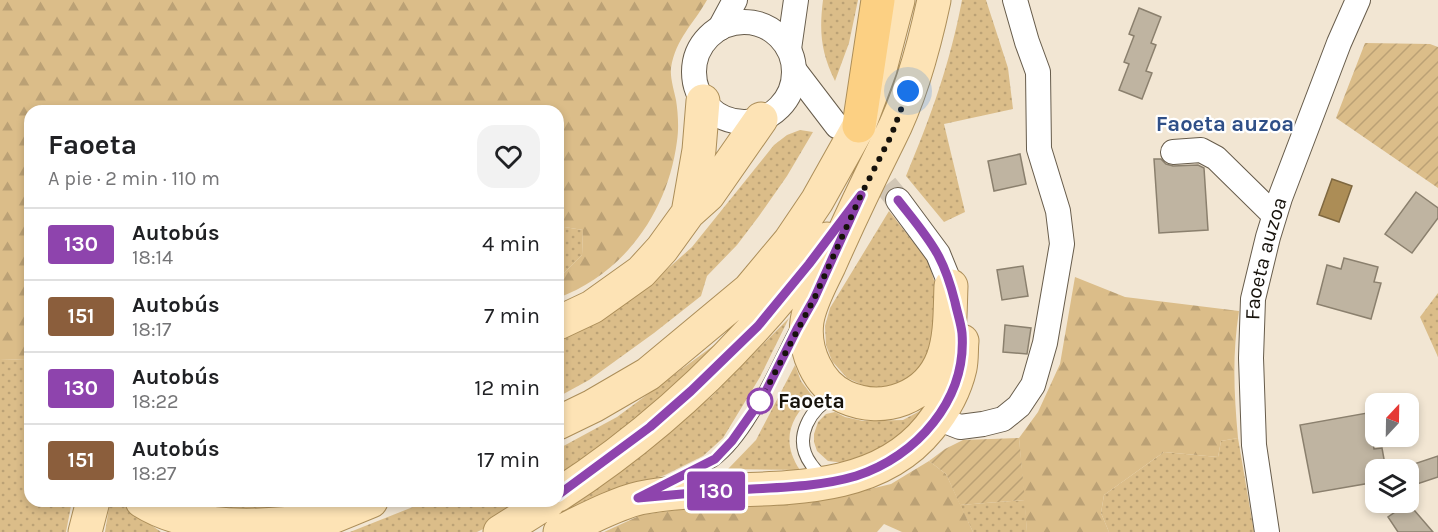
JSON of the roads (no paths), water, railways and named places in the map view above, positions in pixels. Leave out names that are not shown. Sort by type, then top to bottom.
[{"type":"highway","points":[[859,126],[878,0]]},
{"type":"main road","points":[[564,420],[648,374],[749,290],[790,241],[817,201],[859,126],[880,69],[898,0]]},
{"type":"main road","points":[[934,0],[903,109],[861,195],[814,299],[807,321],[808,343],[815,367],[827,385],[839,394],[866,405],[888,405],[926,385],[943,359],[949,333],[951,286]]},
{"type":"main road","points":[[688,213],[699,150],[703,100]]},
{"type":"main road","points":[[564,320],[592,307],[641,272],[662,249],[688,213],[708,195],[773,111]]},
{"type":"main road","points":[[564,491],[644,432],[691,391],[758,326],[861,195]]},
{"type":"main road","points":[[560,532],[638,498],[688,492],[831,482],[878,467],[903,453],[937,418],[947,402],[960,367],[962,333],[951,286]]},
{"type":"main road","points":[[85,532],[91,507]]},
{"type":"main road","points":[[149,507],[185,526],[223,532],[309,526],[355,507]]},
{"type":"main road","points":[[500,532],[540,507]]},
{"type":"street","points":[[735,0],[720,27],[702,44],[696,58],[694,73],[697,89],[703,100],[716,113],[730,120],[746,122],[773,111],[792,88],[796,0]]},
{"type":"street","points":[[937,418],[960,427],[1003,419],[1019,406],[1033,385],[1046,343],[1062,244],[1058,211],[1039,149],[1038,72],[1015,0]]},
{"type":"street","name":"Faoeta auzoa","points":[[1267,532],[1254,446],[1251,358],[1253,299],[1274,215],[1358,0]]},
{"type":"street","points":[[720,27],[741,22],[756,23],[770,28],[781,37],[792,60],[837,126],[773,111]]},
{"type":"street","points":[[1173,152],[1201,150],[1216,158],[1274,215]]},
{"type":"street","points":[[898,200],[938,254],[951,286]]},
{"type":"lane","points":[[638,498],[715,459],[732,441],[763,397],[814,299]]},
{"type":"lane","points":[[831,482],[819,475],[808,460],[803,438],[809,418],[818,407],[839,394]]},
{"type":"tunnel","points":[[840,130],[898,200]]},
{"type":"place","name":"Faoeta","points":[[760,401]]},
{"type":"district","name":"Faoeta auzoa","points":[[1225,124]]}]
